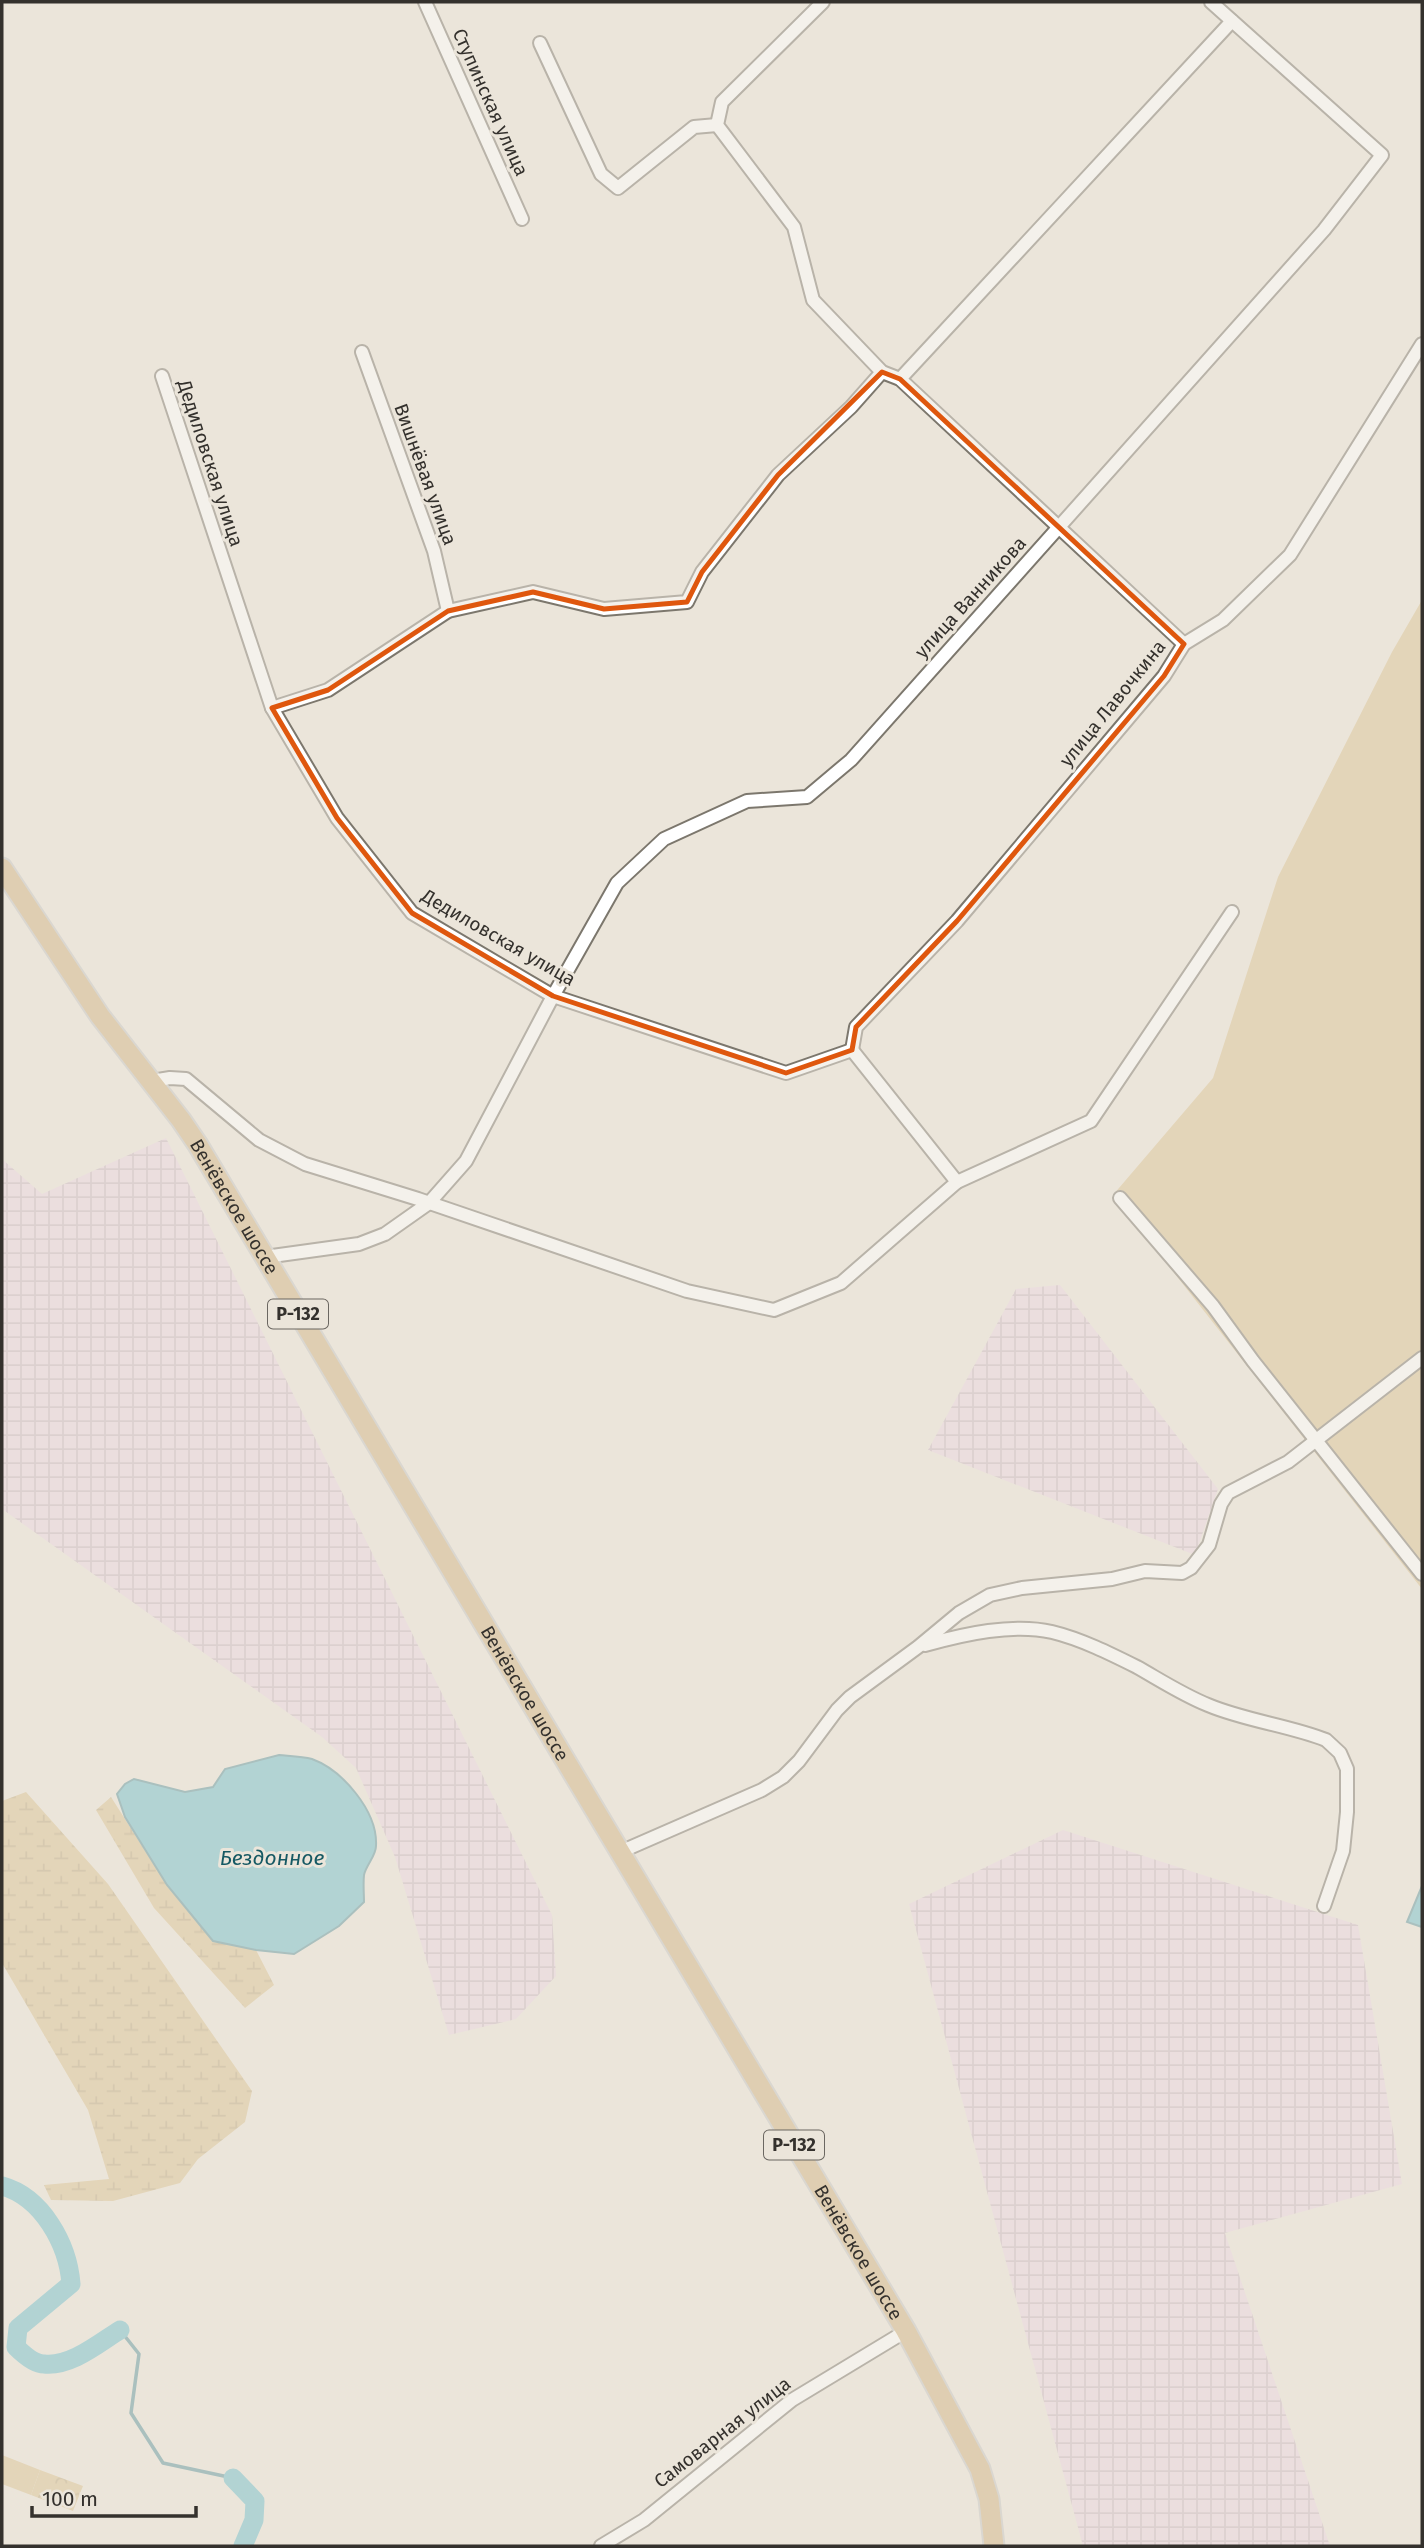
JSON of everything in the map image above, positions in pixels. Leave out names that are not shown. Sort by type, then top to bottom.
[{"type":"main road","name":"Венёвское шоссе","points":[[2,868],[100,1016],[152,1081],[198,1146],[906,2331],[980,2469],[989,2499],[994,2546]]},
{"type":"street","name":"Ступинская улица","points":[[425,2],[523,219]]},
{"type":"street","points":[[716,125],[722,102],[823,2]]},
{"type":"street","points":[[900,379],[1232,21],[1211,2]]},
{"type":"street","name":"улица Ванникова","points":[[265,1258],[359,1244],[385,1234],[429,1203],[466,1161],[617,883],[664,839],[747,801],[807,797],[851,760],[1324,230],[1382,155],[1232,21]]},
{"type":"street","points":[[540,43],[601,174],[618,188],[694,127],[716,125]]},
{"type":"street","points":[[716,125],[794,227],[813,300],[881,372],[900,379],[1184,644]]},
{"type":"street","name":"улица Лавочкина","points":[[852,1050],[856,1027],[957,921],[1164,676],[1184,644],[1223,620],[1290,555],[1422,344]]},
{"type":"street","name":"Вишнёвая улица","points":[[362,352],[435,551],[448,611]]},
{"type":"street","points":[[272,708],[328,690],[448,611],[533,592],[604,610],[687,602],[702,572],[778,475],[851,407],[881,372]]},
{"type":"street","name":"Дедиловская улица","points":[[162,376],[272,708],[337,818],[412,913],[554,996],[786,1073],[852,1050]]},
{"type":"street","points":[[152,1081],[186,1079],[259,1140],[305,1164],[429,1203],[687,1291],[774,1310],[841,1283],[957,1182],[1090,1121],[1232,912]]},
{"type":"street","points":[[852,1050],[957,1182]]},
{"type":"street","points":[[1120,1198],[1213,1306],[1253,1361],[1422,1574]]},
{"type":"street","points":[[620,1852],[762,1790],[783,1777],[850,1697],[918,1647],[958,1613],[990,1595],[1022,1588],[1112,1579],[1145,1572],[1182,1573],[1191,1569],[1209,1545],[1221,1504],[1228,1493],[1289,1462],[1422,1358]]},
{"type":"street","points":[[918,1647],[945,1639],[999,1631],[1028,1629],[1053,1632],[1135,1667],[1209,1706],[1326,1740],[1340,1753],[1347,1769],[1347,1811],[1343,1851],[1324,1906]]},
{"type":"street","name":"Самоварная улица","points":[[601,2546],[644,2520],[792,2400],[906,2331]]},
{"type":"highlighted area","points":[[882,372],[900,379],[1184,644],[1164,676],[957,921],[856,1027],[852,1050],[786,1073],[553,996],[412,913],[337,818],[272,708],[328,690],[448,611],[533,592],[604,609],[687,602],[702,572],[778,475]]},
{"type":"shaded area","points":[[166,1138],[552,1915],[556,1976],[516,2019],[449,2035],[395,1857],[356,1768],[322,1737],[2,1509],[2,1159],[42,1194]]},
{"type":"shaded area","points":[[1060,1285],[1218,1489],[1195,1555],[928,1450],[1016,1289]]},
{"type":"shaded area","points":[[1063,1830],[1358,1925],[1402,2184],[1225,2233],[1330,2546],[1083,2546],[909,1904]]},
{"type":"green space","points":[[1422,600],[1422,1589],[1113,1195],[1213,1078],[1278,877],[1392,652]]},
{"type":"green space","points":[[26,1792],[108,1884],[252,2091],[245,2122],[198,2159],[180,2183],[113,2201],[51,2200],[44,2185],[109,2179],[88,2110],[2,1963],[2,1801]]},
{"type":"green space","points":[[111,1797],[167,1885],[213,1941],[256,1950],[274,1985],[245,2008],[154,1908],[96,1810]]},
{"type":"green space","points":[[2,2455],[40,2470],[31,2495],[2,2484]]},
{"type":"green space","points":[[40,2470],[83,2486],[73,2511],[31,2495]]},
{"type":"water","name":"Бездонное","points":[[279,1755],[312,1759],[335,1772],[346,1782],[365,1806],[375,1833],[376,1846],[364,1875],[364,1902],[339,1926],[294,1954],[213,1941],[167,1885],[125,1817],[117,1794],[125,1784],[134,1779],[185,1792],[213,1787],[225,1769]]},
{"type":"water","points":[[1422,1886],[1422,1927],[1407,1922]]},
{"type":"waterway","points":[[2,2186],[29,2200],[41,2211],[65,2253],[71,2284],[18,2328],[16,2347],[36,2362],[54,2364],[84,2353],[120,2330]]},
{"type":"waterway","points":[[120,2330],[139,2354],[131,2413],[163,2463],[233,2478]]},
{"type":"waterway","points":[[233,2478],[255,2501],[254,2520],[243,2546]]}]
